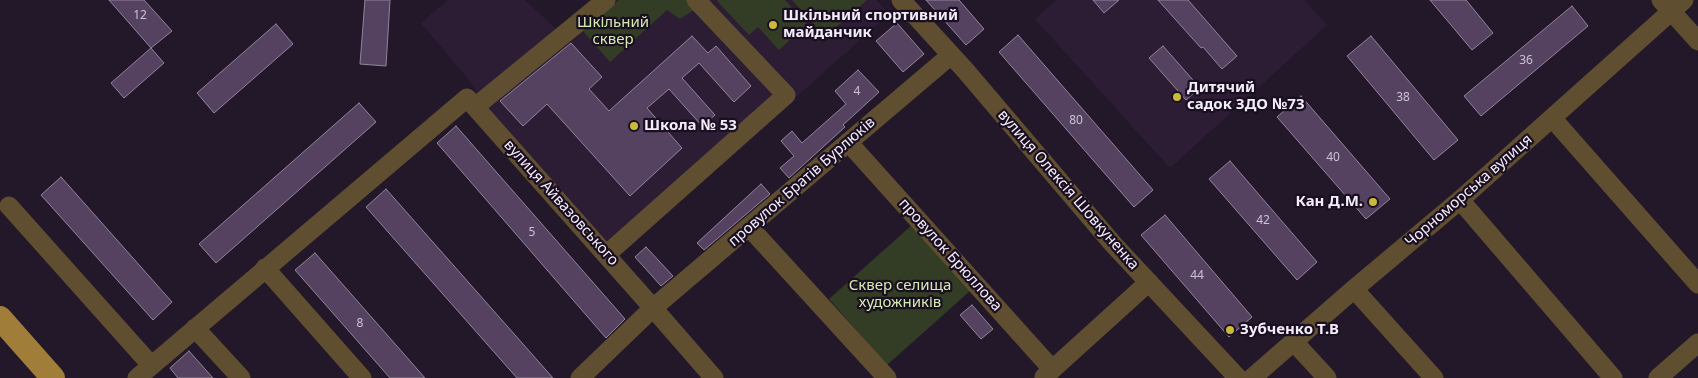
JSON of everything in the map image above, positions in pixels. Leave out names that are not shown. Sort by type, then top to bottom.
[{"type":"main road","points":[[0,318],[53,378]]},
{"type":"street","points":[[136,378],[265,268],[471,103],[606,0]]},
{"type":"street","points":[[607,254],[786,95],[696,0]]},
{"type":"street","name":"вулиця Олексія Шовкуненка","points":[[901,0],[951,55],[1113,244],[1238,378]]},
{"type":"street","points":[[1672,4],[1698,41]]},
{"type":"street","name":"Чорноморська вулиця","points":[[1252,378],[1354,288],[1460,200],[1553,119],[1672,4]]},
{"type":"street","name":"провулок Братів Бурлюків","points":[[654,308],[951,55]]},
{"type":"street","name":"вулиця Айвазовського","points":[[471,103],[607,254],[714,378]]},
{"type":"street","points":[[1553,119],[1698,284]]},
{"type":"street","name":"провулок Брюллова","points":[[848,142],[1047,374]]},
{"type":"street","points":[[1460,200],[1613,378]]},
{"type":"street","points":[[9,206],[151,365]]},
{"type":"street","points":[[750,228],[887,378]]},
{"type":"street","points":[[265,268],[362,378]]},
{"type":"street","points":[[1047,374],[1149,282]]},
{"type":"street","points":[[1354,288],[1434,378]]},
{"type":"street","points":[[580,378],[654,308]]},
{"type":"street","points":[[195,328],[241,378]]},
{"type":"street","points":[[1294,342],[1327,378]]},
{"type":"street","points":[[1658,378],[1698,343]]},
{"type":"shaded area","name":"Школа № 53","points":[[448,0],[525,0],[559,32],[597,0],[876,0],[889,14],[618,256],[484,104],[470,81],[421,23]]},
{"type":"shaded area","name":"Дитячий садок ЗДО №73","points":[[1056,0],[1304,0],[1327,25],[1170,168],[1035,19]]},
{"type":"green space","name":"Шкільний сквер","points":[[619,0],[687,0],[697,8],[680,19],[667,10],[610,62],[583,31]]},
{"type":"green space","name":"Шкільний спортивний майданчик","points":[[718,0],[785,0],[807,24],[779,50],[758,27],[749,35]]},
{"type":"green space","points":[[792,0],[867,0],[825,37]]},
{"type":"green space","name":"Сквер селища художників","points":[[912,225],[970,291],[887,365],[829,299]]},
{"type":"building","points":[[109,0],[144,0],[172,31],[151,48]]},
{"type":"building","points":[[365,0],[390,0],[386,66],[360,64]]},
{"type":"building","points":[[926,0],[959,0],[984,29],[966,45]]},
{"type":"building","points":[[1093,0],[1119,0],[1104,13]]},
{"type":"building","points":[[1158,0],[1188,0],[1237,56],[1222,69]]},
{"type":"building","points":[[1430,0],[1466,0],[1493,33],[1472,50]]},
{"type":"building","points":[[1572,6],[1588,26],[1481,116],[1464,96]]},
{"type":"building","points":[[897,23],[924,54],[903,72],[876,41]]},
{"type":"building","points":[[276,24],[293,44],[214,113],[197,93]]},
{"type":"building","points":[[1018,35],[1153,190],[1134,207],[999,52]]},
{"type":"building","points":[[692,36],[708,53],[716,46],[751,86],[734,102],[699,63],[682,78],[715,115],[702,126],[669,89],[647,108],[682,148],[630,196],[547,104],[523,126],[500,101],[571,43],[602,77],[589,89],[609,111]]},
{"type":"building","points":[[1371,36],[1458,140],[1434,160],[1347,56]]},
{"type":"building","points":[[1163,46],[1200,88],[1186,100],[1149,58]]},
{"type":"building","points":[[151,48],[164,63],[124,98],[111,83]]},
{"type":"building","points":[[858,70],[879,92],[843,125],[845,127],[789,178],[780,168],[794,156],[781,141],[792,131],[802,143],[846,104],[835,91]]},
{"type":"building","points":[[1301,96],[1390,199],[1366,219],[1277,117]]},
{"type":"building","points":[[359,103],[376,122],[216,263],[199,244]]},
{"type":"building","points":[[456,126],[625,319],[606,338],[437,143]]},
{"type":"building","points":[[1230,161],[1317,262],[1297,280],[1209,179]]},
{"type":"building","points":[[61,177],[172,302],[153,320],[41,195]]},
{"type":"building","points":[[761,184],[770,194],[704,250],[697,243]]},
{"type":"building","points":[[386,189],[553,378],[517,378],[366,207]]},
{"type":"building","points":[[1165,215],[1252,317],[1229,337],[1141,235]]},
{"type":"building","points":[[646,247],[673,276],[661,286],[635,257]]},
{"type":"building","points":[[315,253],[425,378],[390,378],[295,270]]},
{"type":"building","points":[[972,305],[993,329],[981,339],[960,315]]},
{"type":"building","points":[[189,351],[213,378],[178,378],[170,368]]},
{"type":"place","name":"Шкільний спортивний майданчик","points":[[773,25]]},
{"type":"place","name":"Дитячий садок ЗДО №73","points":[[1177,97]]},
{"type":"place","name":"Школа № 53","points":[[634,126]]},
{"type":"place","name":"Кан Д.М.","points":[[1373,202]]},
{"type":"place","name":"Зубченко Т.В","points":[[1230,330]]}]
